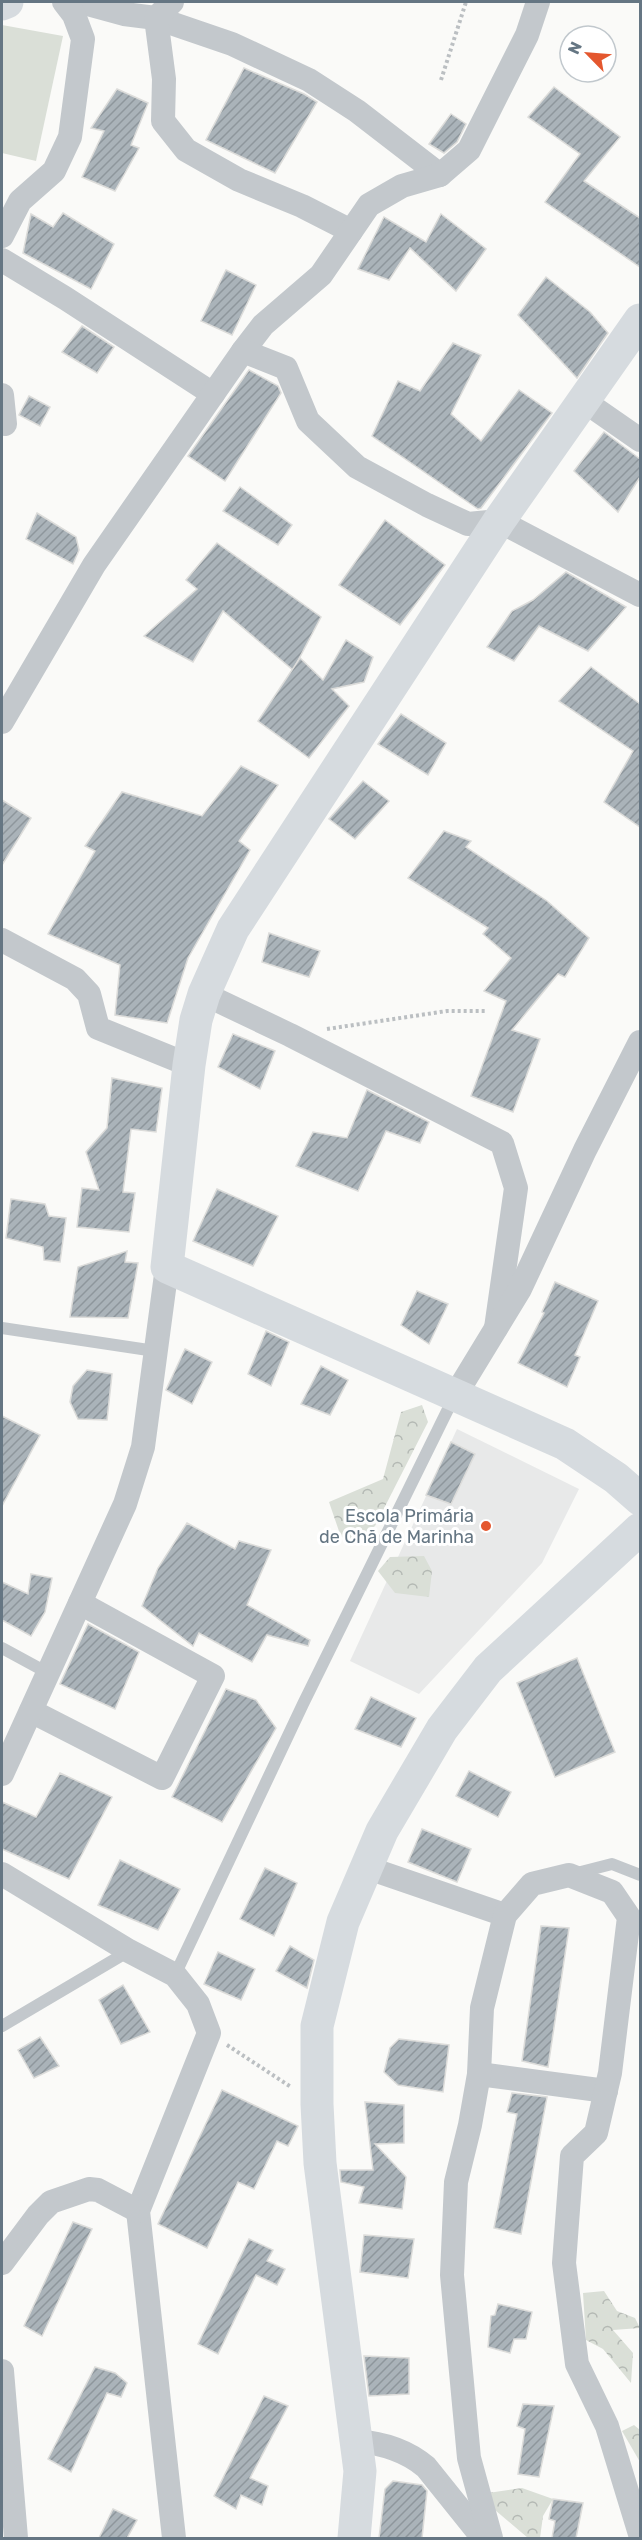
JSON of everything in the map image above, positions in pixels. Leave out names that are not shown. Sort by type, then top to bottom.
[{"type":"street","points":[[2,236],[20,201],[54,171],[70,137],[83,39],[74,15],[64,2]]},
{"type":"street","points":[[80,2],[124,14],[164,10],[309,80],[357,111],[440,176]]},
{"type":"street","points":[[2,722],[94,565],[263,325],[321,275],[369,205],[402,186],[440,176],[469,150],[527,35],[538,2]]},
{"type":"street","points":[[164,10],[163,121],[186,150],[239,180],[302,206],[351,231]]},
{"type":"street","points":[[2,260],[213,394]]},
{"type":"street","points":[[2,1774],[125,1504],[143,1447],[167,1267],[189,1065],[196,1020],[204,994],[233,929],[499,521],[640,320]]},
{"type":"street","points":[[243,351],[286,368],[308,421],[357,467],[427,505],[468,524],[499,521],[640,595]]},
{"type":"street","points":[[2,395],[5,424]]},
{"type":"street","points":[[584,401],[640,440]]},
{"type":"street","points":[[2,940],[75,979],[89,994],[98,1028],[189,1065]]},
{"type":"street","points":[[204,994],[502,1143],[516,1188],[496,1328]]},
{"type":"street","points":[[456,1394],[520,1289],[585,1149],[640,1042]]},
{"type":"street","points":[[167,1267],[565,1444],[616,1478],[640,1499]]},
{"type":"street","points":[[354,2538],[360,2471],[320,2163],[317,2104],[317,2026],[344,1922],[365,1867],[382,1831],[442,1729],[488,1669],[640,1529]]},
{"type":"street","points":[[31,1711],[162,1778],[213,1677],[80,1603]]},
{"type":"street","points":[[365,1867],[505,1916]]},
{"type":"street","points":[[2,1874],[129,1951],[175,1975],[198,2004],[209,2033],[138,2211],[174,2538]]},
{"type":"street","points":[[491,2538],[469,2458],[452,2275],[456,2182],[470,2125],[479,2074],[482,2008],[505,1916],[532,1884],[569,1875],[612,1892],[629,1917],[606,2091],[596,2133],[572,2157],[564,2263],[577,2364],[607,2426],[640,2534]]},
{"type":"street","points":[[479,2074],[606,2091]]},
{"type":"street","points":[[2,2263],[38,2215],[51,2202],[89,2189],[98,2190],[138,2211]]},
{"type":"street","points":[[2,2371],[16,2538]]},
{"type":"street","points":[[356,2441],[386,2445],[418,2460],[483,2538]]},
{"type":"lane","points":[[2,1328],[155,1351]]},
{"type":"lane","points":[[175,1975],[303,1704],[456,1394]]},
{"type":"lane","points":[[2,1648],[48,1673]]},
{"type":"lane","points":[[569,1875],[612,1864],[640,1875]]},
{"type":"lane","points":[[2,2026],[129,1951]]},
{"type":"path","points":[[441,80],[466,2]]},
{"type":"path","points":[[290,1035],[447,1011],[486,1011]]},
{"type":"path","points":[[209,2033],[317,2104]]},
{"type":"shaded area","name":"Escola Primária de Chã de Marinha","points":[[457,1429],[579,1489],[542,1563],[419,1694],[350,1661]]},
{"type":"green space","points":[[2,25],[63,36],[36,161],[2,153]]},
{"type":"green space","points":[[422,1405],[428,1422],[375,1526],[356,1541],[341,1537],[329,1502],[383,1479],[401,1412]]},
{"type":"green space","points":[[424,1556],[432,1571],[429,1597],[395,1593],[378,1571],[390,1557]]},
{"type":"green space","points":[[604,2291],[617,2311],[635,2318],[640,2328],[613,2330],[633,2353],[631,2383],[603,2349],[586,2340],[583,2293]]},
{"type":"green space","points":[[634,2425],[640,2430],[640,2462],[622,2431]]},
{"type":"green space","points":[[522,2488],[553,2499],[543,2516],[540,2538],[528,2538],[495,2510],[488,2493]]},
{"type":"building","points":[[244,68],[317,102],[275,173],[206,140]]},
{"type":"building","points":[[554,87],[620,137],[584,181],[640,218],[640,267],[545,202],[580,154],[528,117]]},
{"type":"building","points":[[117,89],[148,103],[131,145],[139,148],[115,191],[82,177],[104,131],[91,128]]},
{"type":"building","points":[[451,114],[466,124],[457,142],[444,153],[429,144]]},
{"type":"building","points":[[63,213],[114,244],[91,289],[23,253],[31,214],[53,227]]},
{"type":"building","points":[[441,214],[486,249],[456,291],[410,248],[389,280],[358,269],[384,217],[426,242]]},
{"type":"building","points":[[226,270],[256,285],[232,335],[201,321]]},
{"type":"building","points":[[546,277],[590,312],[608,333],[577,378],[518,315]]},
{"type":"building","points":[[82,326],[114,347],[97,373],[62,352]]},
{"type":"building","points":[[453,343],[481,355],[451,414],[481,441],[519,390],[552,413],[478,509],[372,436],[398,381],[420,391]]},
{"type":"building","points":[[249,370],[278,386],[281,393],[225,481],[188,456]]},
{"type":"building","points":[[29,396],[50,407],[40,426],[19,415]]},
{"type":"building","points":[[604,432],[640,459],[640,477],[618,512],[574,471]]},
{"type":"building","points":[[240,487],[292,525],[278,545],[223,511]]},
{"type":"building","points":[[37,513],[76,537],[79,550],[73,564],[26,539]]},
{"type":"building","points":[[385,520],[445,565],[400,625],[339,585]]},
{"type":"building","points":[[217,543],[321,617],[293,670],[223,611],[193,662],[144,636],[197,589],[186,580]]},
{"type":"building","points":[[566,572],[626,607],[588,651],[539,626],[514,661],[487,647],[512,611],[533,600]]},
{"type":"building","points":[[346,640],[373,657],[364,682],[332,689],[349,706],[309,758],[258,721],[300,658],[323,680]]},
{"type":"building","points":[[591,667],[640,704],[640,827],[604,802],[633,751],[559,701]]},
{"type":"building","points":[[401,714],[446,743],[428,775],[378,744]]},
{"type":"building","points":[[241,766],[278,785],[239,841],[250,850],[188,958],[167,1023],[115,1015],[120,965],[48,934],[95,851],[85,846],[122,792],[202,816]]},
{"type":"building","points":[[363,781],[389,801],[355,839],[329,819]]},
{"type":"building","points":[[2,800],[31,818],[2,865]]},
{"type":"building","points":[[444,831],[471,841],[466,847],[547,901],[589,938],[565,977],[558,974],[512,1030],[540,1039],[513,1112],[471,1096],[506,1001],[484,991],[511,958],[483,934],[488,928],[408,878]]},
{"type":"building","points":[[269,933],[320,951],[309,977],[262,962]]},
{"type":"building","points":[[233,1034],[275,1051],[260,1089],[218,1067]]},
{"type":"building","points":[[112,1078],[162,1088],[156,1132],[131,1129],[123,1192],[135,1193],[129,1232],[77,1227],[82,1188],[99,1190],[86,1152],[107,1128]]},
{"type":"building","points":[[367,1090],[429,1122],[420,1143],[386,1131],[358,1191],[296,1166],[313,1132],[347,1138]]},
{"type":"building","points":[[217,1189],[278,1216],[253,1266],[193,1241]]},
{"type":"building","points":[[11,1199],[45,1204],[49,1216],[66,1218],[60,1262],[44,1260],[43,1247],[6,1238]]},
{"type":"building","points":[[127,1251],[125,1262],[138,1263],[128,1318],[70,1317],[78,1267]]},
{"type":"building","points":[[555,1282],[598,1301],[575,1355],[580,1357],[567,1387],[518,1363],[544,1313],[542,1312]]},
{"type":"building","points":[[417,1291],[448,1304],[429,1344],[401,1325]]},
{"type":"building","points":[[266,1331],[289,1342],[271,1386],[248,1374]]},
{"type":"building","points":[[185,1349],[212,1362],[192,1404],[166,1390]]},
{"type":"building","points":[[321,1366],[348,1380],[330,1415],[301,1404]]},
{"type":"building","points":[[87,1370],[112,1374],[107,1420],[78,1419],[70,1402],[73,1386]]},
{"type":"building","points":[[2,1416],[40,1435],[2,1506]]},
{"type":"building","points":[[451,1442],[475,1454],[451,1504],[426,1495]]},
{"type":"building","points":[[187,1523],[235,1549],[239,1541],[271,1550],[247,1605],[310,1640],[308,1646],[267,1635],[252,1662],[199,1633],[193,1646],[142,1606],[158,1568]]},
{"type":"building","points":[[31,1574],[52,1578],[45,1612],[31,1636],[2,1620],[2,1582],[28,1594]]},
{"type":"building","points":[[88,1624],[139,1652],[115,1709],[60,1684]]},
{"type":"building","points":[[577,1658],[615,1752],[555,1777],[517,1683]]},
{"type":"building","points":[[226,1689],[256,1700],[276,1728],[222,1822],[172,1797]]},
{"type":"building","points":[[371,1697],[416,1718],[401,1747],[355,1729]]},
{"type":"building","points":[[469,1771],[511,1792],[498,1817],[456,1796]]},
{"type":"building","points":[[60,1773],[112,1797],[69,1879],[2,1849],[2,1802],[36,1817]]},
{"type":"building","points":[[422,1829],[471,1849],[457,1882],[408,1862]]},
{"type":"building","points":[[120,1860],[180,1889],[158,1930],[98,1905]]},
{"type":"building","points":[[265,1868],[297,1883],[274,1936],[240,1919]]},
{"type":"building","points":[[541,1926],[569,1928],[548,2067],[522,2061]]},
{"type":"building","points":[[290,1946],[314,1960],[307,1988],[276,1971]]},
{"type":"building","points":[[218,1952],[255,1969],[241,2000],[204,1984]]},
{"type":"building","points":[[123,1985],[150,2032],[121,2044],[99,2000]]},
{"type":"building","points":[[40,2037],[59,2066],[34,2078],[18,2050]]},
{"type":"building","points":[[399,2039],[449,2045],[443,2092],[398,2085],[384,2072],[390,2048]]},
{"type":"building","points":[[222,2090],[298,2126],[288,2146],[277,2141],[254,2189],[238,2182],[207,2248],[158,2224]]},
{"type":"building","points":[[512,2093],[547,2097],[521,2234],[494,2228],[517,2114],[507,2112]]},
{"type":"building","points":[[365,2102],[404,2105],[404,2143],[375,2144],[406,2177],[402,2209],[359,2203],[364,2187],[341,2182],[340,2170],[373,2170]]},
{"type":"building","points":[[73,2222],[92,2229],[42,2336],[24,2326]]},
{"type":"building","points":[[364,2235],[414,2239],[408,2278],[360,2272]]},
{"type":"building","points":[[249,2239],[273,2250],[267,2261],[285,2269],[277,2285],[256,2275],[218,2354],[198,2344]]},
{"type":"building","points":[[498,2304],[532,2312],[526,2339],[514,2339],[510,2353],[488,2347],[491,2316],[495,2315]]},
{"type":"building","points":[[364,2356],[409,2358],[409,2394],[369,2396]]},
{"type":"building","points":[[95,2367],[115,2373],[127,2383],[121,2397],[107,2393],[71,2472],[48,2459]]},
{"type":"building","points":[[264,2396],[288,2406],[250,2478],[268,2486],[262,2505],[241,2495],[236,2509],[214,2496]]},
{"type":"building","points":[[523,2404],[554,2406],[539,2477],[518,2474],[525,2429],[517,2426]]},
{"type":"building","points":[[393,2481],[422,2485],[427,2491],[422,2538],[379,2538],[385,2489]]},
{"type":"building","points":[[553,2499],[583,2503],[576,2538],[552,2538],[555,2521],[549,2519]]},
{"type":"building","points":[[113,2509],[137,2520],[127,2538],[99,2538]]},
{"type":"place","name":"Escola Primária de Chã de Marinha","points":[[486,1526]]}]
